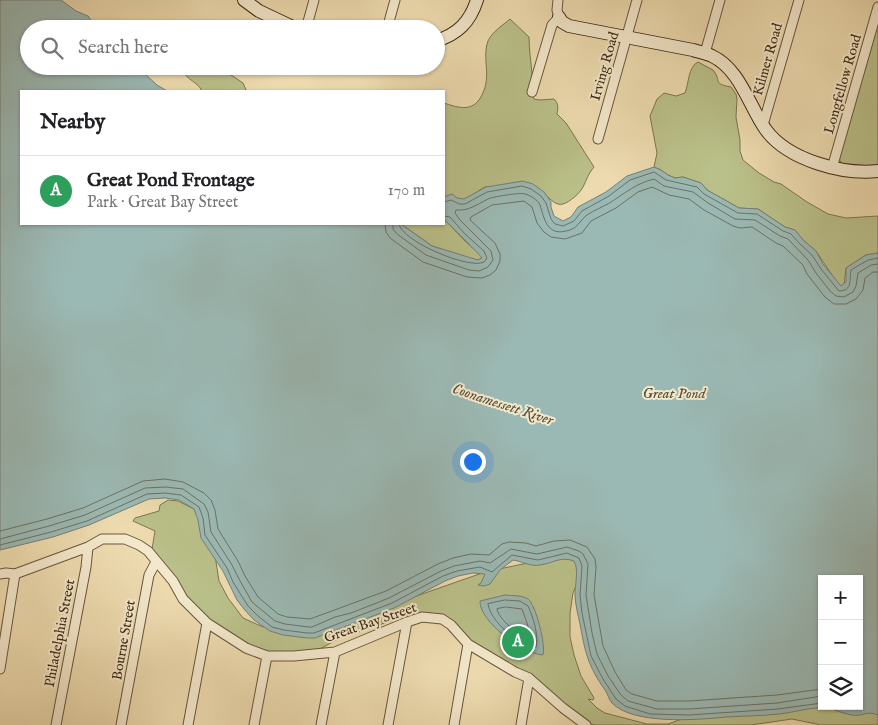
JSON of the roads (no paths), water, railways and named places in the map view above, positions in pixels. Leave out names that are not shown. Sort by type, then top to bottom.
[{"type":"street","points":[[244,0],[259,11],[278,20]]},
{"type":"street","points":[[308,20],[314,0]]},
{"type":"street","points":[[389,20],[395,0]]},
{"type":"street","points":[[445,38],[465,25],[477,0]]},
{"type":"street","points":[[558,0],[557,10],[559,17],[562,22],[569,26],[705,53],[714,57],[730,70],[747,95],[763,125],[773,138],[790,150],[811,161],[832,168],[857,172],[878,171]]},
{"type":"street","name":"Irving Road","points":[[598,138],[637,0]]},
{"type":"street","points":[[705,53],[720,0]]},
{"type":"street","name":"Kilmer Road","points":[[763,125],[799,0]]},
{"type":"street","name":"Longfellow Road","points":[[832,168],[878,7]]},
{"type":"street","points":[[532,92],[552,26],[559,17]]},
{"type":"street","name":"Great Bay Street","points":[[0,574],[15,574],[88,547],[102,539],[124,539],[139,545],[148,552],[173,581],[183,599],[207,623],[246,648],[268,656],[294,656],[335,652],[407,622],[422,618],[442,619],[451,625],[468,644],[509,669],[529,678],[563,708],[586,725]]},
{"type":"street","name":"Philadelphia Street","points":[[56,725],[88,547]]},
{"type":"street","name":"Bourne Street","points":[[122,725],[149,575],[156,562]]},
{"type":"street","points":[[0,669],[15,574]]},
{"type":"street","points":[[388,725],[407,622]]},
{"type":"street","points":[[188,725],[207,623]]},
{"type":"street","points":[[454,725],[468,644]]},
{"type":"street","points":[[321,725],[335,652]]},
{"type":"street","points":[[254,725],[268,656]]},
{"type":"street","points":[[521,725],[529,678]]},
{"type":"water","name":"Great Pond","points":[[0,0],[61,0],[76,11],[88,16],[91,20],[20,20],[20,75],[146,75],[165,90],[20,90],[20,225],[402,225],[432,246],[478,260],[482,258],[445,220],[445,197],[452,194],[457,198],[464,199],[486,187],[523,181],[533,184],[544,192],[551,202],[554,216],[563,221],[571,217],[578,207],[606,192],[627,176],[654,167],[675,178],[683,177],[701,183],[707,190],[739,208],[758,209],[785,227],[795,230],[816,251],[823,264],[841,286],[846,282],[846,268],[866,255],[878,253],[878,715],[870,713],[852,715],[834,710],[863,710],[863,575],[818,575],[818,708],[772,715],[683,720],[650,718],[622,710],[611,702],[595,674],[584,643],[576,602],[576,568],[574,561],[561,560],[530,565],[513,560],[500,570],[490,584],[478,585],[485,574],[473,573],[458,576],[394,608],[315,638],[307,638],[283,635],[270,631],[254,620],[237,600],[223,571],[201,538],[194,509],[179,500],[165,498],[149,499],[89,525],[53,537],[0,550]]},
{"type":"water","points":[[505,595],[523,597],[531,603],[540,626],[544,650],[543,655],[514,643],[494,627],[487,618],[480,601]]},
{"type":"place","name":"Great Pond Frontage","points":[[518,642]]},
{"type":"water label","name":"Coonamessett River","points":[[503,404]]}]
